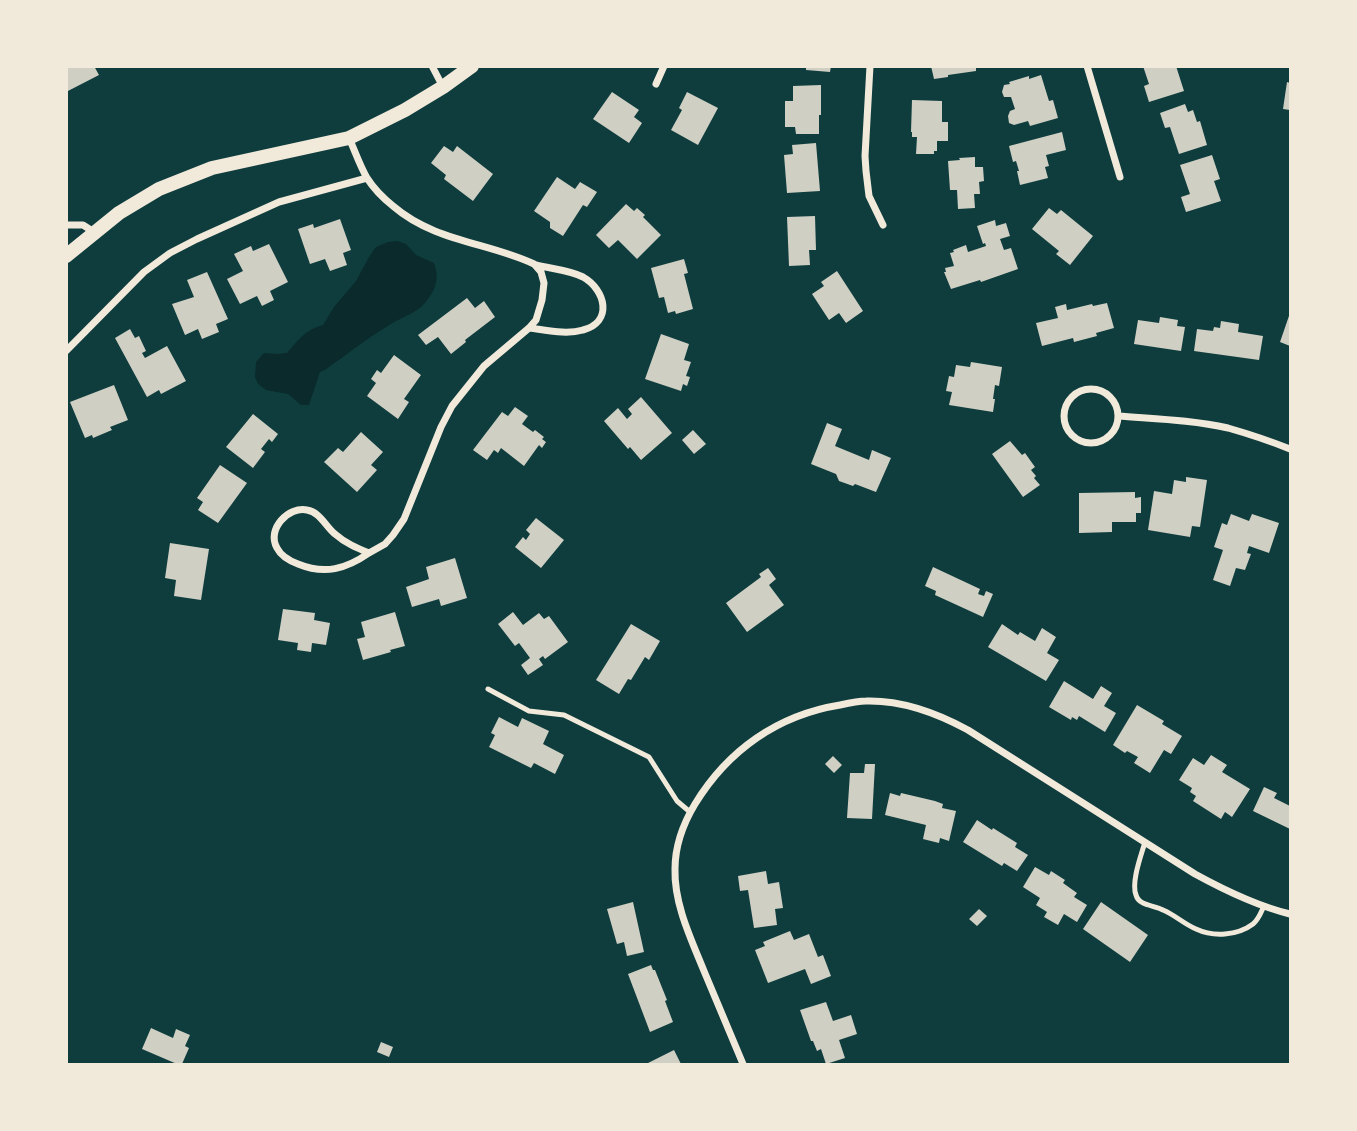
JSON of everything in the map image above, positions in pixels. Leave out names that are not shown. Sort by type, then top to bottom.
[{"type":"main road","points":[[66,256],[120,212],[159,189],[212,168],[349,138],[405,110],[472,66]]},
{"type":"street","points":[[432,66],[443,87]]},
{"type":"street","points":[[656,84],[664,66]]},
{"type":"street","points":[[870,66],[866,171],[869,196],[883,225]]},
{"type":"street","points":[[1087,66],[1120,177]]},
{"type":"street","points":[[349,138],[367,178],[382,197],[416,223],[454,239],[575,274],[594,285],[601,294],[604,304],[599,320],[586,330],[566,332],[529,328]]},
{"type":"street","points":[[66,351],[136,279],[170,253],[279,202],[367,178]]},
{"type":"street","points":[[66,225],[83,225],[95,232]]},
{"type":"street","points":[[369,553],[345,541],[316,513],[307,510],[295,510],[286,514],[275,533],[275,543],[281,554],[290,561],[324,571],[342,568],[369,553],[384,544],[393,535],[404,519],[452,406],[484,366],[536,320],[543,291],[541,272],[534,264]]},
{"type":"street","points":[[1092,388],[1100,390],[1115,402],[1118,416],[1115,429],[1106,438],[1087,442],[1073,436],[1066,426],[1064,413],[1072,396],[1092,388]]},
{"type":"street","points":[[1118,416],[1187,421],[1226,428],[1290,449]]},
{"type":"street","points":[[743,1065],[689,933],[674,872],[675,853],[690,812],[705,787],[739,750],[780,723],[823,708],[876,701],[928,711],[950,720],[1195,874],[1218,887],[1290,914]]},
{"type":"lane","points":[[488,690],[529,711],[564,715],[649,757],[677,801],[690,812]]},
{"type":"lane","points":[[1145,842],[1135,883],[1136,895],[1141,902],[1161,909],[1198,930],[1224,934],[1231,934],[1252,924],[1264,906]]},
{"type":"water","points":[[398,241],[406,244],[416,255],[434,263],[436,282],[424,304],[320,372],[309,405],[301,405],[288,394],[266,390],[258,384],[255,377],[256,362],[264,353],[287,353],[307,332],[323,325],[356,281],[376,247]]},
{"type":"building","points":[[66,66],[94,66],[99,75],[66,92]]},
{"type":"building","points":[[806,66],[831,66],[830,72],[806,70]]},
{"type":"building","points":[[931,66],[976,66],[976,71],[934,79]]},
{"type":"building","points":[[1143,66],[1176,66],[1184,91],[1149,102],[1144,86],[1149,84]]},
{"type":"building","points":[[1041,75],[1049,101],[1053,100],[1058,118],[1030,126],[1028,121],[1014,125],[1009,123],[1010,111],[1015,109],[1011,97],[1004,97],[1004,85],[1029,76],[1029,79]]},
{"type":"building","points":[[1287,82],[1290,83],[1290,110],[1283,109]]},
{"type":"building","points":[[821,85],[819,134],[796,134],[795,127],[785,127],[785,101],[793,101],[793,86]]},
{"type":"building","points":[[612,92],[639,110],[634,117],[642,123],[629,143],[593,119]]},
{"type":"building","points":[[687,92],[718,108],[698,145],[671,130],[682,110],[679,108]]},
{"type":"building","points":[[912,100],[942,101],[942,122],[948,122],[948,141],[937,141],[937,151],[934,151],[934,154],[916,154],[917,137],[912,137],[911,132]]},
{"type":"building","points":[[1185,104],[1188,112],[1193,110],[1197,122],[1200,121],[1207,145],[1179,154],[1170,127],[1165,128],[1160,113]]},
{"type":"building","points":[[1062,132],[1066,150],[1046,155],[1048,178],[1020,185],[1019,171],[1016,161],[1013,162],[1009,146]]},
{"type":"building","points":[[816,143],[820,191],[787,193],[784,155],[793,154],[792,145]]},
{"type":"building","points":[[444,146],[453,152],[457,146],[493,174],[473,201],[444,179],[446,175],[431,163]]},
{"type":"building","points":[[1212,155],[1220,179],[1214,181],[1221,201],[1186,212],[1181,197],[1190,194],[1180,165]]},
{"type":"building","points":[[975,157],[975,167],[983,167],[984,181],[979,182],[980,194],[974,194],[975,208],[958,209],[957,190],[950,190],[948,161]]},
{"type":"building","points":[[557,177],[575,189],[580,182],[597,192],[587,207],[583,205],[563,236],[550,228],[550,222],[534,211]]},
{"type":"building","points":[[626,204],[645,215],[643,217],[661,235],[637,259],[618,240],[609,248],[596,235]]},
{"type":"building","points":[[1049,208],[1057,214],[1061,210],[1093,236],[1070,265],[1056,254],[1059,251],[1032,229]]},
{"type":"building","points":[[815,216],[816,250],[809,250],[810,265],[789,266],[787,217]]},
{"type":"building","points":[[340,219],[351,250],[343,253],[347,265],[330,271],[325,259],[310,264],[298,229],[313,224],[314,228]]},
{"type":"building","points":[[995,220],[996,226],[1006,223],[1010,236],[1000,239],[1004,250],[1011,248],[1018,269],[951,289],[944,272],[945,268],[954,266],[950,253],[966,245],[968,252],[986,246],[977,226]]},
{"type":"building","points":[[269,244],[288,282],[270,291],[274,300],[262,306],[257,296],[240,304],[227,279],[243,271],[234,254],[251,246],[253,251]]},
{"type":"building","points":[[684,259],[688,273],[684,274],[693,309],[676,314],[675,311],[668,313],[664,297],[659,298],[651,268]]},
{"type":"building","points":[[837,271],[863,311],[846,323],[839,313],[829,320],[812,294],[824,286],[821,282]]},
{"type":"building","points":[[207,272],[228,319],[216,324],[219,332],[202,339],[198,329],[185,335],[172,304],[194,297],[187,280]]},
{"type":"building","points":[[467,298],[475,308],[484,301],[495,317],[451,354],[438,337],[426,345],[418,335]]},
{"type":"building","points":[[1107,303],[1114,328],[1074,342],[1073,338],[1042,346],[1036,323],[1058,318],[1055,307],[1066,304],[1067,310]]},
{"type":"building","points":[[1290,313],[1290,346],[1280,342]]},
{"type":"building","points":[[1160,317],[1178,320],[1177,326],[1185,327],[1181,351],[1134,344],[1138,320],[1159,323]]},
{"type":"building","points":[[1221,321],[1239,324],[1238,332],[1263,336],[1259,360],[1194,351],[1197,329],[1213,331],[1214,327],[1220,328]]},
{"type":"building","points":[[130,329],[135,338],[139,336],[146,351],[142,353],[145,358],[167,346],[186,381],[161,394],[159,390],[147,397],[115,338]]},
{"type":"building","points":[[661,334],[689,344],[684,360],[691,362],[686,376],[690,377],[687,386],[683,384],[681,391],[645,379]]},
{"type":"building","points":[[394,355],[421,375],[404,399],[409,402],[398,419],[367,396],[376,383],[371,379],[377,370],[381,373]]},
{"type":"building","points":[[971,362],[1002,367],[999,386],[995,385],[993,412],[949,405],[952,392],[946,391],[949,376],[954,377],[956,365],[970,367]]},
{"type":"building","points":[[114,385],[128,420],[93,438],[92,435],[85,438],[70,402]]},
{"type":"building","points":[[641,397],[672,433],[641,460],[604,421],[618,408],[627,419],[632,414],[628,409]]},
{"type":"building","points":[[515,407],[528,416],[522,424],[544,437],[542,439],[546,442],[542,448],[539,445],[524,466],[501,448],[498,453],[494,450],[487,460],[473,450],[502,412],[508,416]]},
{"type":"building","points":[[253,414],[278,434],[272,442],[269,439],[261,449],[265,452],[253,468],[226,447]]},
{"type":"building","points":[[827,423],[842,429],[835,446],[869,460],[872,450],[891,458],[876,492],[839,481],[836,474],[811,464]]},
{"type":"building","points":[[693,430],[706,444],[694,454],[682,440]]},
{"type":"building","points":[[361,432],[383,452],[371,465],[377,470],[357,492],[324,462],[338,448],[343,452]]},
{"type":"building","points":[[1010,441],[1022,455],[1025,453],[1035,467],[1031,470],[1040,485],[1023,497],[992,454]]},
{"type":"building","points":[[220,465],[247,483],[218,523],[198,510],[203,502],[197,498]]},
{"type":"building","points":[[1186,477],[1207,480],[1200,527],[1192,526],[1190,537],[1148,530],[1154,491],[1172,494],[1174,480],[1186,482]]},
{"type":"building","points":[[1135,492],[1135,498],[1141,497],[1141,513],[1136,513],[1136,522],[1112,522],[1112,532],[1079,533],[1079,493]]},
{"type":"building","points":[[1231,514],[1249,521],[1252,514],[1279,523],[1269,553],[1249,546],[1247,553],[1251,554],[1245,570],[1236,568],[1230,586],[1213,580],[1223,550],[1214,547],[1222,523],[1227,525]]},
{"type":"building","points":[[536,518],[564,540],[541,568],[515,547],[523,537],[526,540],[530,534],[526,530]]},
{"type":"building","points":[[170,543],[209,549],[201,600],[174,596],[176,580],[165,578]]},
{"type":"building","points":[[455,558],[467,598],[441,606],[439,599],[412,607],[406,587],[429,579],[426,567]]},
{"type":"building","points":[[933,567],[980,589],[978,594],[984,596],[986,591],[993,594],[983,617],[935,595],[936,591],[925,586]]},
{"type":"building","points":[[768,568],[776,579],[769,585],[784,605],[747,632],[726,603],[761,577],[759,574]]},
{"type":"building","points":[[283,609],[315,613],[314,620],[330,623],[326,645],[312,643],[311,652],[297,650],[298,643],[278,640]]},
{"type":"building","points":[[395,612],[405,646],[363,660],[357,639],[365,637],[361,622]]},
{"type":"building","points":[[513,612],[523,625],[539,613],[544,619],[549,616],[568,642],[545,659],[543,656],[539,659],[543,665],[528,675],[521,665],[530,658],[519,643],[515,646],[498,624]]},
{"type":"building","points":[[631,624],[660,641],[649,660],[645,657],[619,694],[596,680]]},
{"type":"building","points":[[1002,624],[1018,635],[1020,632],[1035,641],[1042,628],[1056,637],[1047,653],[1059,660],[1046,681],[988,647]]},
{"type":"building","points":[[1064,681],[1093,699],[1101,686],[1112,693],[1104,706],[1116,713],[1105,732],[1079,716],[1077,720],[1072,717],[1071,720],[1049,707]]},
{"type":"building","points":[[1137,705],[1164,721],[1162,724],[1182,736],[1171,754],[1164,750],[1150,773],[1134,763],[1138,757],[1113,745]]},
{"type":"building","points":[[499,717],[518,727],[522,718],[549,731],[543,744],[564,755],[555,774],[534,763],[531,768],[489,747],[495,735],[491,733]]},
{"type":"building","points":[[1211,755],[1227,765],[1222,772],[1250,789],[1232,817],[1225,812],[1221,819],[1193,801],[1196,796],[1190,792],[1192,788],[1179,780],[1193,758],[1204,765]]},
{"type":"building","points":[[833,756],[842,765],[834,773],[825,764]]},
{"type":"building","points":[[865,764],[875,764],[872,819],[847,818],[850,773],[864,773]]},
{"type":"building","points":[[1264,787],[1277,793],[1274,798],[1290,806],[1290,829],[1253,811]]},
{"type":"building","points":[[890,793],[935,801],[943,804],[942,808],[956,811],[949,841],[940,838],[939,843],[923,839],[926,825],[885,815]]},
{"type":"building","points":[[977,820],[1017,843],[1015,847],[1028,855],[1017,871],[1004,863],[1002,866],[963,842]]},
{"type":"building","points":[[1035,867],[1049,875],[1051,871],[1065,880],[1063,883],[1077,893],[1074,897],[1087,905],[1077,922],[1064,914],[1058,925],[1044,917],[1047,912],[1036,905],[1040,898],[1023,887]]},
{"type":"building","points":[[766,871],[768,884],[779,882],[783,908],[775,909],[777,925],[754,928],[748,890],[740,891],[738,876]]},
{"type":"building","points":[[633,902],[644,952],[627,956],[624,942],[617,944],[607,909]]},
{"type":"building","points":[[1101,902],[1148,935],[1130,962],[1083,929]]},
{"type":"building","points":[[979,909],[987,916],[977,926],[969,919]]},
{"type":"building","points":[[790,931],[794,940],[809,934],[818,957],[823,955],[831,976],[811,984],[805,969],[768,983],[755,950],[765,946],[763,942]]},
{"type":"building","points":[[651,965],[667,1000],[665,1001],[673,1022],[650,1032],[628,974]]},
{"type":"building","points":[[826,1002],[833,1021],[851,1015],[857,1034],[839,1040],[845,1058],[826,1064],[821,1049],[817,1051],[811,1041],[800,1010]]},
{"type":"building","points":[[151,1028],[173,1038],[176,1029],[190,1035],[185,1046],[189,1048],[182,1064],[142,1049]]},
{"type":"building","points":[[381,1042],[393,1047],[389,1057],[377,1052]]},
{"type":"building","points":[[674,1050],[681,1064],[648,1063]]}]
